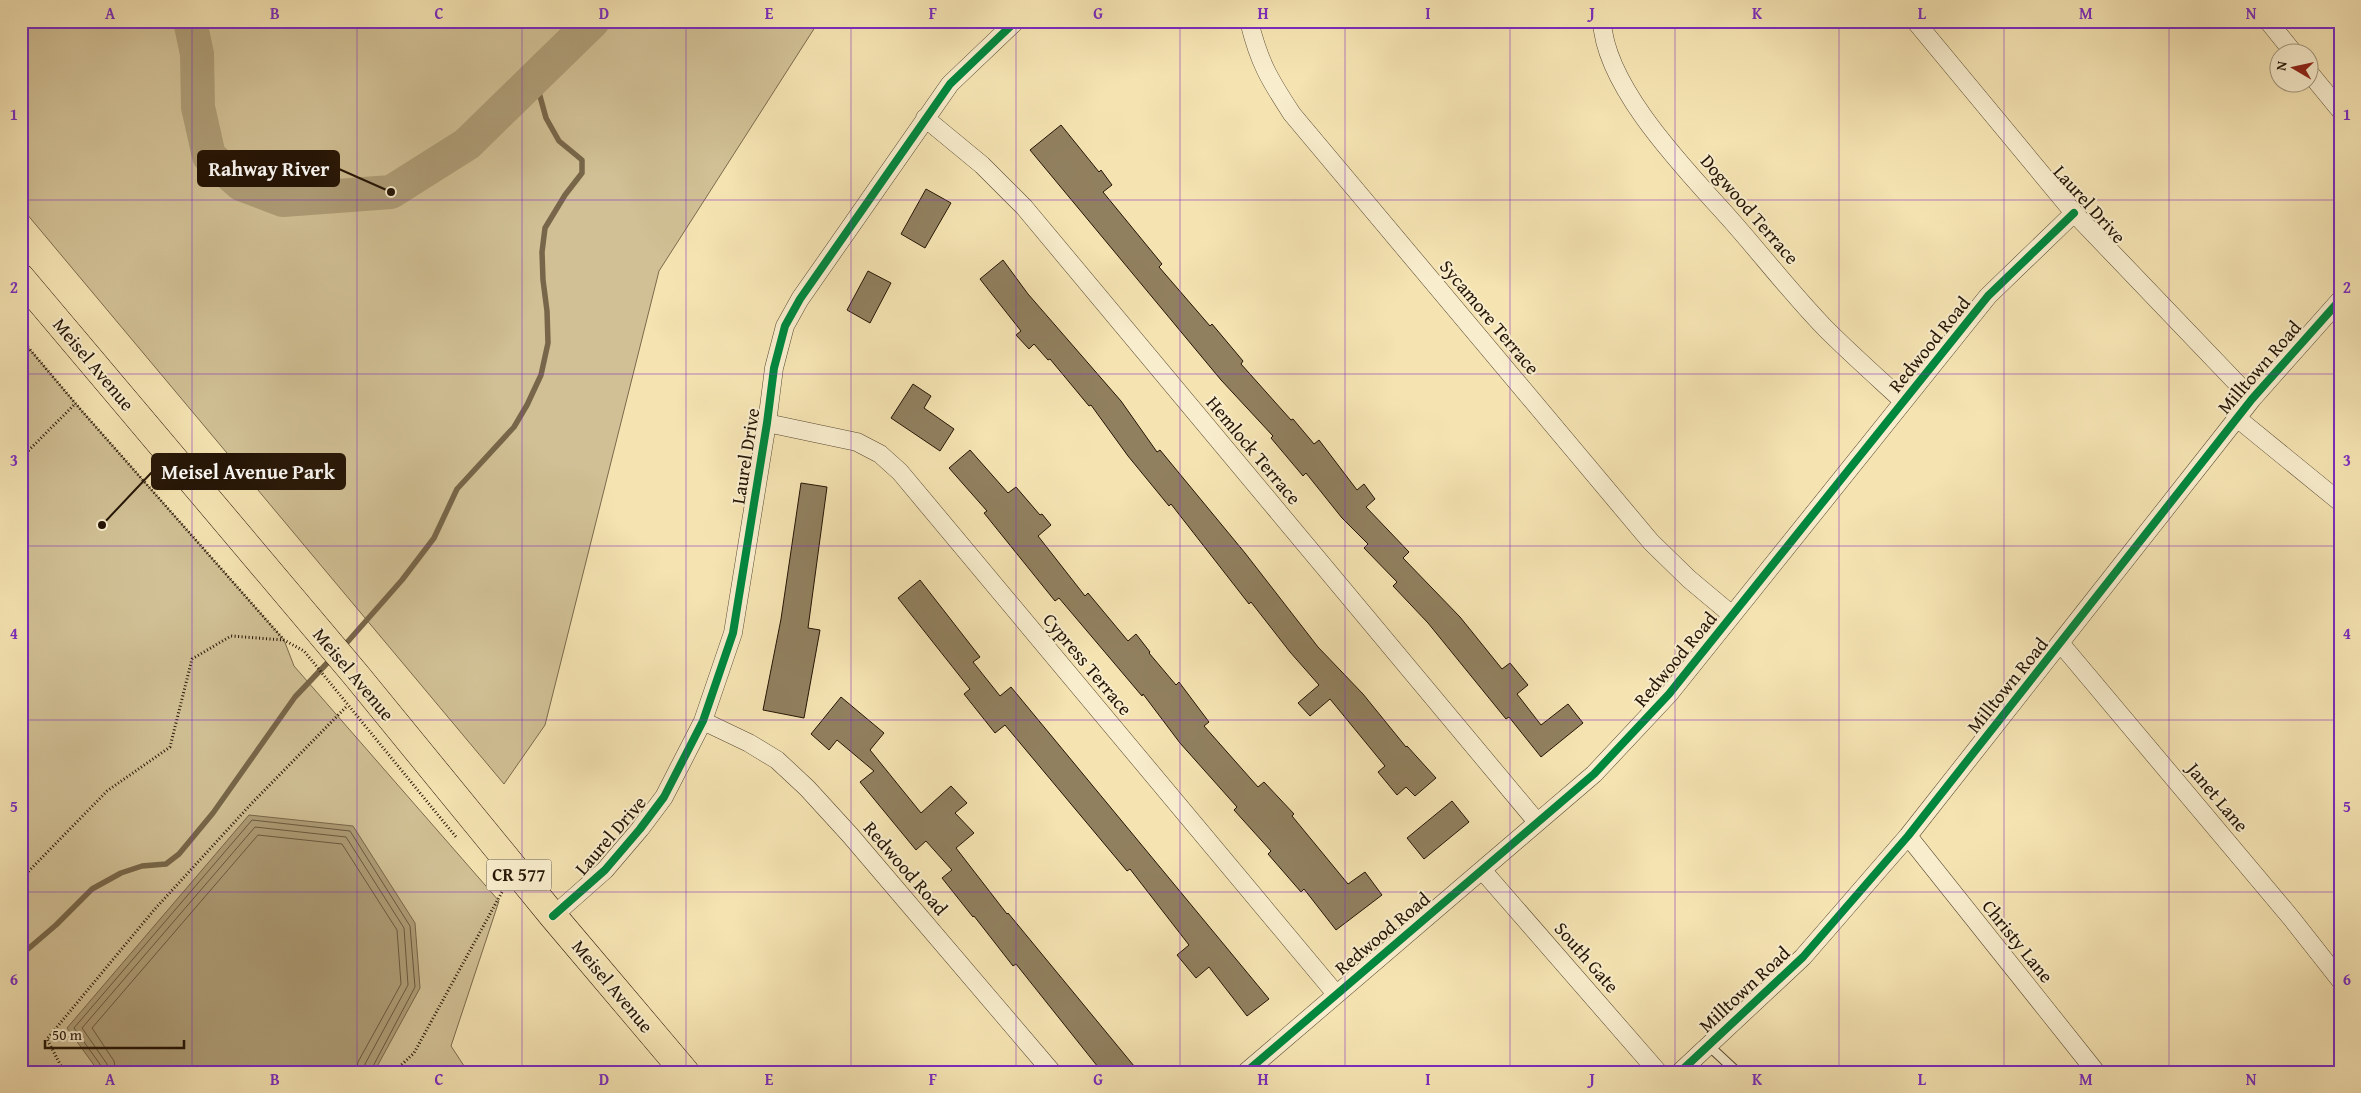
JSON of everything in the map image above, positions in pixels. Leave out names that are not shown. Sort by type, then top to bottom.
[{"type":"main road","name":"Meisel Avenue","points":[[21,278],[311,641],[356,676],[553,916],[685,1072]]},
{"type":"street","name":"Laurel Drive","points":[[553,916],[605,870],[640,829],[664,797],[703,721],[733,633],[774,368],[785,326],[800,299],[950,84],[1016,21]]},
{"type":"street","name":"Sycamore Terrace","points":[[1249,21],[1257,54],[1270,81],[1292,114],[1651,542],[1689,579],[1732,615]]},
{"type":"street","name":"Dogwood Terrace","points":[[1602,21],[1602,35],[1618,74],[1635,105],[1668,149],[1825,327],[1903,401]]},
{"type":"street","name":"Laurel Drive","points":[[1915,21],[2074,213],[2252,398]]},
{"type":"street","points":[[2268,21],[2285,42]]},
{"type":"street","points":[[2318,83],[2340,110]]},
{"type":"street","name":"Hemlock Terrace","points":[[925,118],[982,165],[1024,207],[1537,822]]},
{"type":"street","name":"Redwood Road","points":[[1246,1072],[1594,774],[1668,694],[1988,296],[2074,213]]},
{"type":"street","name":"Milltown Road","points":[[1680,1072],[1803,957],[1908,836],[2061,644],[2252,398],[2340,300]]},
{"type":"street","points":[[2237,418],[2340,502]]},
{"type":"street","name":"Cypress Terrace","points":[[767,423],[857,442],[880,454],[900,472],[1336,994]]},
{"type":"street","name":"Janet Lane","points":[[2061,644],[2292,918],[2340,980]]},
{"type":"street","name":"Redwood Road","points":[[703,721],[749,743],[777,760],[807,788],[850,835],[1052,1072]]},
{"type":"street","name":"Christy Lane","points":[[1908,836],[2096,1072]]},
{"type":"street","name":"South Gate","points":[[1483,871],[1658,1072]]},
{"type":"lane","points":[[1708,1046],[1737,1072]]},
{"type":"path","points":[[21,339],[75,404],[284,640]]},
{"type":"path","points":[[21,458],[75,404]]},
{"type":"path","points":[[21,879],[107,791],[170,747],[192,659],[231,636],[311,641],[330,685],[459,840]]},
{"type":"path","points":[[64,1072],[47,1040],[154,910],[252,803],[347,706]]},
{"type":"path","points":[[394,1072],[414,1053],[470,951],[502,892],[496,884]]},
{"type":"shaded area","points":[[21,21],[819,21],[659,271],[545,725],[504,784],[21,207]]},
{"type":"shaded area","points":[[21,339],[81,410],[284,640],[294,666],[499,901],[451,1046],[468,1072],[21,1072]]},
{"type":"water","points":[[249,815],[353,826],[415,923],[420,988],[374,1072],[99,1072],[67,1028]]},
{"type":"building","points":[[1061,125],[1112,185],[1103,192],[1162,264],[1159,267],[1210,326],[1212,324],[1243,361],[1241,364],[1291,420],[1293,419],[1314,444],[1319,440],[1357,490],[1364,484],[1375,499],[1366,507],[1409,552],[1403,558],[1460,617],[1502,669],[1510,663],[1528,685],[1517,694],[1541,725],[1568,704],[1583,723],[1541,757],[1509,717],[1506,719],[1428,623],[1393,586],[1397,582],[1364,548],[1368,544],[1342,518],[1306,473],[1303,476],[1271,438],[1273,436],[1221,380],[1030,150]]},
{"type":"building","points":[[926,189],[951,203],[925,248],[901,234]]},
{"type":"building","points":[[1003,260],[1028,294],[1121,401],[1157,452],[1160,450],[1245,553],[1318,647],[1363,694],[1406,747],[1436,778],[1415,796],[1406,787],[1397,795],[1378,772],[1385,766],[1330,699],[1310,716],[1298,703],[1319,685],[1290,652],[1251,602],[1249,604],[1171,504],[1169,506],[1128,456],[1091,405],[1089,406],[1050,359],[1048,360],[1034,344],[1029,349],[1016,335],[1021,331],[980,279]]},
{"type":"building","points":[[868,271],[891,283],[870,323],[847,310]]},
{"type":"building","points":[[913,384],[931,396],[924,408],[954,429],[940,451],[891,418]]},
{"type":"building","points":[[970,450],[1008,493],[1016,487],[1040,515],[1042,514],[1051,525],[1038,536],[1085,596],[1088,593],[1128,641],[1136,634],[1176,685],[1179,682],[1209,722],[1204,726],[1258,787],[1264,782],[1294,814],[1292,816],[1348,884],[1365,872],[1382,895],[1336,930],[1304,889],[1301,892],[1268,854],[1271,851],[1234,810],[1237,807],[1180,743],[1143,694],[1142,696],[1059,598],[1055,601],[984,513],[987,511],[949,468]]},
{"type":"building","points":[[801,483],[827,487],[808,628],[820,630],[804,718],[763,710],[781,619]]},
{"type":"building","points":[[920,580],[980,657],[973,662],[1000,696],[1011,687],[1269,999],[1247,1016],[1209,967],[1196,978],[1177,955],[1189,945],[1130,869],[1127,871],[1005,725],[995,733],[964,694],[970,689],[898,598]]},
{"type":"building","points":[[841,697],[884,733],[870,750],[921,813],[951,786],[967,803],[955,813],[974,833],[956,848],[1007,914],[1139,1072],[1102,1072],[1016,964],[1013,966],[942,878],[952,870],[926,841],[916,850],[860,782],[874,771],[837,740],[829,750],[811,734]]},
{"type":"building","points":[[1452,801],[1469,822],[1424,859],[1407,838]]},
{"type":"waterway","points":[[190,21],[197,54],[198,107],[209,156],[241,184],[283,200],[391,192],[467,144],[593,21]]},
{"type":"waterway","points":[[343,647],[402,580],[434,538],[457,489],[514,427],[541,375],[548,343],[542,252],[545,228],[565,195],[582,173],[582,160],[559,141],[546,118],[535,78]]},
{"type":"waterway","points":[[21,955],[56,925],[92,889],[121,873],[142,866],[166,864],[179,854],[213,813],[295,697],[331,659]]},
{"type":"cycle path","points":[[553,916],[605,870],[640,829],[664,797],[703,721],[733,633],[774,368],[785,326],[800,299],[950,84],[1016,21]]},
{"type":"cycle path","points":[[1246,1072],[1594,774],[1669,694],[1988,296],[2074,213]]},
{"type":"cycle path","points":[[1680,1072],[1803,957],[1908,836],[2252,399],[2340,300]]},
{"type":"place","name":"Rahway River","points":[[391,192]]},
{"type":"place","name":"Meisel Avenue Park","points":[[102,525]]}]
